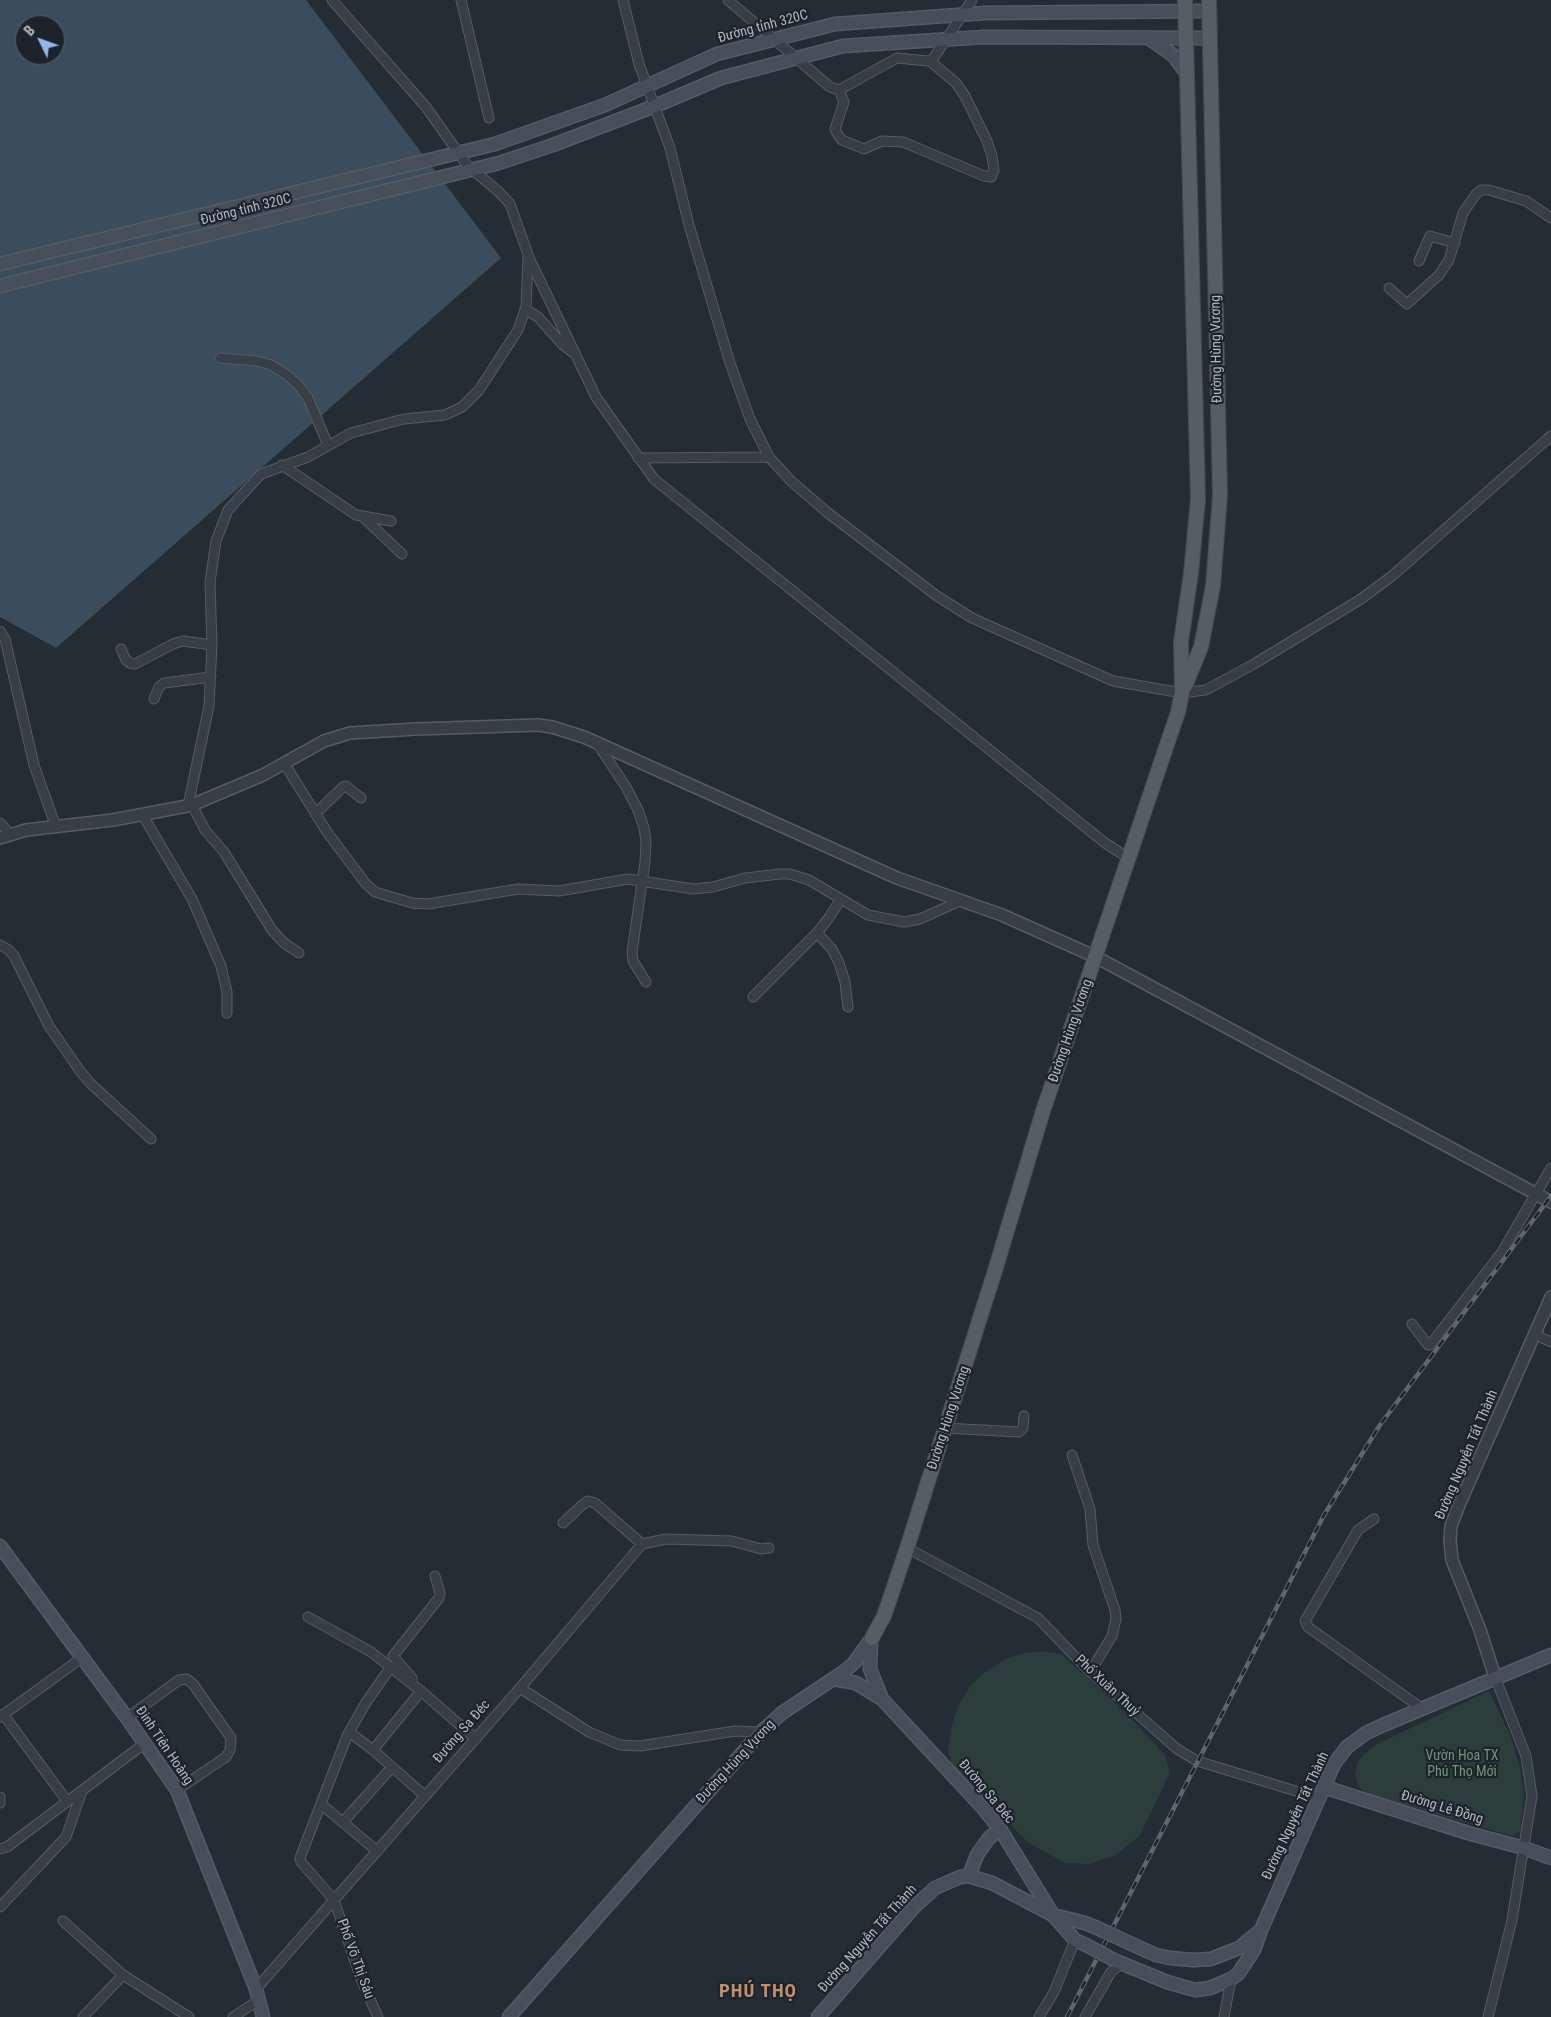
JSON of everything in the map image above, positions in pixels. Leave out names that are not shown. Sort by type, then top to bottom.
[{"type":"main road","points":[[1147,11],[1168,0]]},
{"type":"main road","name":"Đường tỉnh 320C","points":[[0,264],[495,144],[605,105],[717,54],[835,24],[962,15],[1147,11],[1185,6],[1209,6]]},
{"type":"main road","name":"Đường Hùng Vương","points":[[1182,694],[1181,642],[1192,573],[1198,499],[1185,6]]},
{"type":"main road","name":"Đường Hùng Vương","points":[[509,2017],[761,1732],[782,1713],[834,1679],[854,1663],[872,1638],[884,1616],[945,1428],[1043,1111],[1157,779],[1182,694],[1200,647],[1213,586],[1220,495],[1209,6]]},
{"type":"main road","points":[[655,106],[721,78],[843,46],[984,37],[1210,38]]},
{"type":"main road","points":[[1148,38],[1157,42],[1173,55],[1187,74]]},
{"type":"main road","name":"Đường tỉnh 320C","points":[[0,286],[499,162],[553,145],[655,106]]},
{"type":"main road","name":"Đinh Tiên Hoàng","points":[[2,1554],[83,1656],[177,1790],[257,1994],[263,2017]]},
{"type":"main road","name":"Đường Sa Đéc","points":[[872,1638],[870,1668],[882,1699]]},
{"type":"main road","points":[[1495,1677],[1551,1655]]},
{"type":"main road","name":"Đường Nguyễn Tất Thành","points":[[1080,1943],[1167,1982],[1195,1990],[1210,1988],[1231,1979],[1238,1974],[1254,1950],[1261,1930],[1339,1755],[1356,1739],[1421,1708],[1495,1677]]},
{"type":"main road","name":"Đường Sa Đéc","points":[[834,1679],[856,1683],[882,1699],[983,1808],[1000,1829],[1053,1915]]},
{"type":"main road","name":"Đường Lê Đồng","points":[[1322,1792],[1524,1848],[1551,1858]]},
{"type":"main road","points":[[1000,1829],[982,1846],[972,1865],[970,1876],[1010,1891],[1053,1915],[1080,1943]]},
{"type":"main road","name":"Đường Nguyễn Tất Thành","points":[[818,2017],[914,1907],[935,1888],[949,1880],[970,1876]]},
{"type":"main road","name":"Đường Nguyễn Tất Thành","points":[[1053,1915],[1085,1923],[1156,1955],[1193,1960],[1212,1959],[1238,1948],[1261,1930]]},
{"type":"street","points":[[332,0],[426,106],[458,153],[472,169],[510,204],[528,255],[601,406],[654,479],[665,490],[1105,843],[1130,859]]},
{"type":"street","points":[[461,0],[489,118]]},
{"type":"street","points":[[623,0],[639,64],[670,148],[689,225],[730,363],[750,419],[769,457],[791,481],[828,513],[938,596],[972,618],[1113,681],[1182,694],[1206,690],[1254,664],[1361,598],[1392,576],[1551,436]]},
{"type":"street","points":[[728,0],[830,87],[839,90],[897,58],[930,61],[956,83],[965,96],[987,141],[992,156],[994,170],[991,177],[984,176],[903,142],[882,141],[864,149],[842,140],[835,128],[844,102],[839,90]]},
{"type":"street","points":[[930,61],[936,56],[972,0]]},
{"type":"street","points":[[1389,288],[1404,303],[1410,303],[1443,271],[1455,243],[1463,213],[1481,190],[1489,190],[1526,201],[1551,218]]},
{"type":"street","points":[[1419,261],[1430,236],[1455,243]]},
{"type":"street","points":[[299,953],[284,943],[272,930],[224,852],[205,830],[190,805],[209,706],[212,645],[210,582],[216,541],[228,510],[254,479],[269,469],[308,456],[351,433],[404,420],[445,415],[462,407],[479,390],[518,330],[525,309],[528,255]]},
{"type":"street","points":[[525,309],[538,316],[563,345],[577,356]]},
{"type":"street","points":[[220,358],[256,361],[271,366],[287,375],[308,398],[328,445]]},
{"type":"street","points":[[638,458],[769,457]]},
{"type":"street","points":[[282,465],[310,482],[345,509],[364,518],[402,554]]},
{"type":"street","points":[[364,518],[391,521]]},
{"type":"street","points":[[0,631],[5,639],[34,765],[56,827]]},
{"type":"street","points":[[121,650],[126,660],[135,664],[173,644],[183,641],[212,645]]},
{"type":"street","points":[[154,699],[164,683],[211,678]]},
{"type":"street","points":[[0,823],[5,836],[26,830],[112,820],[190,805],[263,774],[324,741],[350,734],[416,729],[538,725],[567,731],[897,878],[1017,921],[1096,957],[1551,1202]]},
{"type":"street","points":[[597,743],[626,787],[641,819],[646,841],[632,957],[646,982]]},
{"type":"street","points":[[284,763],[327,832],[370,889],[412,903],[428,904],[518,889],[559,891],[619,880],[642,880],[693,890],[713,887],[745,878],[790,874],[809,880],[868,915],[904,922],[920,920],[962,900]]},
{"type":"street","points":[[316,813],[343,787],[346,786],[361,798]]},
{"type":"street","points":[[142,814],[192,898],[221,966],[227,992],[227,1013]]},
{"type":"street","points":[[753,997],[817,933],[841,899]]},
{"type":"street","points":[[817,933],[832,949],[839,963],[845,982],[848,1007]]},
{"type":"street","points":[[0,945],[10,950],[14,956],[49,1026],[80,1071],[90,1083],[151,1139]]},
{"type":"street","points":[[1412,1324],[1428,1345],[1430,1345],[1502,1252],[1551,1168]]},
{"type":"street","name":"Đường Nguyễn Tất Thành","points":[[1495,1677],[1480,1630],[1452,1560],[1451,1526],[1551,1297]]},
{"type":"street","points":[[1534,1334],[1551,1342]]},
{"type":"street","points":[[945,1428],[1019,1432],[1023,1428],[1024,1416]]},
{"type":"street","points":[[1072,1455],[1090,1509],[1093,1545],[1115,1610],[1116,1619],[1112,1636],[1090,1672]]},
{"type":"street","points":[[563,1523],[588,1501],[595,1503],[642,1544],[666,1539],[732,1541],[761,1549],[769,1548]]},
{"type":"street","points":[[1374,1518],[1358,1530],[1304,1621],[1308,1627],[1421,1708]]},
{"type":"street","name":"Đường Sa Đéc","points":[[233,2017],[257,1994],[334,1900],[476,1739],[642,1544]]},
{"type":"street","name":"Phố Xuân Thuỷ","points":[[907,1548],[1038,1618],[1090,1672],[1172,1745],[1197,1760],[1322,1792]]},
{"type":"street","points":[[413,1685],[412,1678],[393,1656],[438,1598],[440,1593],[435,1576]]},
{"type":"street","points":[[308,1617],[371,1652],[421,1691],[476,1739]]},
{"type":"street","points":[[67,1802],[2,1715],[83,1656]]},
{"type":"street","points":[[334,1900],[301,1862],[300,1858],[349,1732],[390,1668]]},
{"type":"street","points":[[1488,2017],[1512,1920],[1532,1796],[1526,1756],[1495,1677]]},
{"type":"street","points":[[127,1718],[179,1680],[187,1678],[231,1738],[230,1750],[226,1757],[177,1790]]},
{"type":"street","points":[[520,1688],[588,1732],[620,1745],[640,1746],[735,1731],[761,1732]]},
{"type":"street","points":[[373,1750],[421,1691]]},
{"type":"street","points":[[349,1732],[373,1750],[425,1796]]},
{"type":"street","points":[[0,1849],[7,1847],[145,1743]]},
{"type":"street","points":[[343,1822],[392,1767]]},
{"type":"street","points":[[0,1906],[66,1837],[82,1790]]},
{"type":"street","points":[[0,1797],[0,1803]]},
{"type":"street","points":[[321,1804],[377,1851]]},
{"type":"street","name":"Phố Võ Thị Sáu","points":[[334,1900],[361,1979],[378,2017]]},
{"type":"street","points":[[63,1921],[123,1975],[189,2017]]},
{"type":"street","points":[[1039,2017],[1080,1943]]},
{"type":"street","points":[[1085,2017],[1111,1972],[1119,1962]]},
{"type":"street","points":[[83,2017],[123,1975]]},
{"type":"street","points":[[1224,2017],[1231,1979]]},
{"type":"green space","points":[[1041,1651],[1061,1654],[1128,1715],[1165,1755],[1170,1773],[1140,1835],[1116,1855],[1089,1864],[1065,1863],[1029,1843],[953,1769],[948,1750],[952,1724],[960,1703],[971,1685],[984,1673],[1008,1658]]},
{"type":"green space","name":"Vườn Hoa TX Phú Thọ Mới","points":[[1489,1691],[1510,1735],[1520,1768],[1524,1794],[1520,1831],[1512,1836],[1366,1794],[1358,1786],[1355,1775],[1357,1764],[1364,1754],[1375,1745]]},
{"type":"water","points":[[0,0],[306,0],[501,258],[56,648],[0,617]]},
{"type":"railway","points":[[1067,2017],[1324,1515],[1380,1425],[1551,1196]]},
{"type":"district","name":"PHÚ THỌ","points":[[758,1992]]}]
